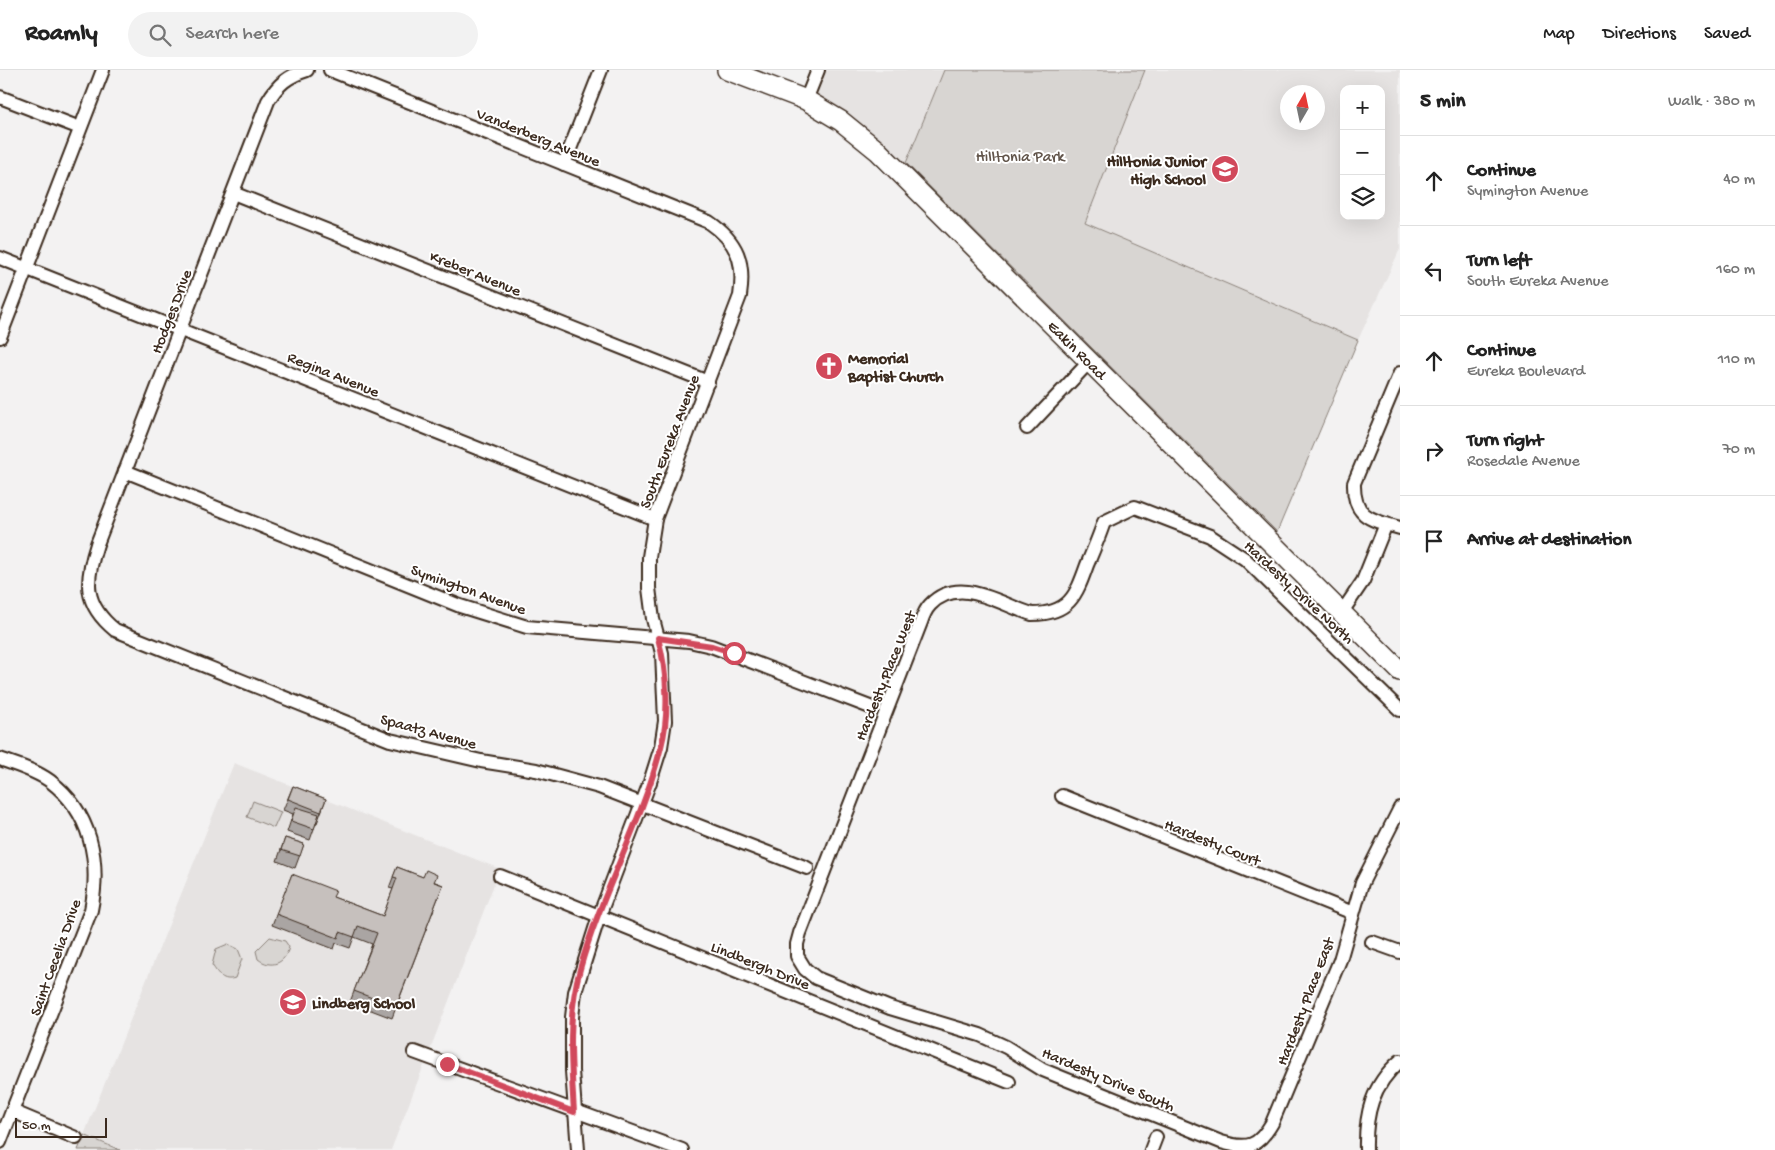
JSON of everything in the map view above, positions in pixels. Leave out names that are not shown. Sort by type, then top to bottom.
[{"type":"street","points":[[0,337],[103,70]]},
{"type":"street","name":"Hodges Drive","points":[[88,569],[268,101],[278,85],[294,74],[307,70]]},
{"type":"street","name":"Vanderberg Avenue","points":[[330,70],[709,222],[731,241]]},
{"type":"street","points":[[564,164],[601,70]]},
{"type":"street","name":"Eakin Road","points":[[727,70],[806,100],[841,121],[878,151],[1400,671]]},
{"type":"street","points":[[806,100],[818,70]]},
{"type":"street","points":[[0,97],[80,128]]},
{"type":"street","name":"Kreber Avenue","points":[[233,193],[708,382]]},
{"type":"street","name":"South Eureka Avenue","points":[[578,1150],[574,1112],[572,1053],[575,992],[599,916],[661,747],[665,721],[662,653],[649,588],[649,557],[655,519],[740,296],[742,268],[731,241]]},
{"type":"street","name":"Regina Avenue","points":[[0,258],[655,519]]},
{"type":"street","points":[[1027,428],[1090,361]]},
{"type":"street","points":[[1400,372],[1354,483],[1354,498],[1362,512],[1374,521],[1400,528]]},
{"type":"street","name":"Symington Avenue","points":[[125,471],[460,606],[526,627],[689,641],[726,650],[870,707]]},
{"type":"street","name":"Hardesty Drive North","points":[[1135,507],[1210,536],[1245,559],[1400,710]]},
{"type":"street","name":"Hardesty Place West","points":[[797,956],[797,944],[800,933],[917,630],[930,605],[946,594],[970,591],[1032,614],[1043,614],[1062,608],[1076,593],[1104,522],[1135,507]]},
{"type":"street","points":[[1342,612],[1363,581],[1386,524]]},
{"type":"street","name":"Spaatz Avenue","points":[[88,569],[88,593],[99,614],[115,630],[390,740],[481,761],[536,770],[599,787],[807,868]]},
{"type":"street","name":"Saint Cecelia Drive","points":[[0,759],[30,770],[49,780],[65,795],[78,812],[88,831],[93,850],[95,890],[91,910],[0,1142]]},
{"type":"street","name":"Hardesty Court","points":[[1062,796],[1353,914]]},
{"type":"street","name":"Hardesty Place East","points":[[1252,1144],[1263,1137],[1272,1123],[1334,977],[1362,883],[1400,808]]},
{"type":"street","name":"Lindbergh Drive","points":[[500,876],[1009,1082]]},
{"type":"street","points":[[1372,942],[1400,952]]},
{"type":"street","name":"Hardesty Drive South","points":[[797,956],[805,969],[824,981],[890,1008],[980,1035],[1006,1047],[1043,1070],[1221,1142],[1236,1147],[1252,1144]]},
{"type":"street","points":[[414,1052],[682,1150]]},
{"type":"street","points":[[1366,1150],[1367,1115],[1370,1102],[1384,1078],[1400,1061]]},
{"type":"street","points":[[12,1111],[76,1138]]},
{"type":"street","points":[[1151,1150],[1156,1137]]},
{"type":"shaded area","points":[[823,70],[944,70],[906,163],[884,154],[810,102]]},
{"type":"shaded area","name":"Hilltonia Junior High School","points":[[1145,70],[1400,70],[1400,249],[1358,340],[1085,223]]},
{"type":"shaded area","name":"Lindberg School","points":[[234,763],[500,869],[391,1150],[120,1150],[84,1135]]},
{"type":"green space","name":"Hilltonia Park","points":[[944,70],[1145,70],[1085,223],[1358,340],[1277,532],[906,163]]},
{"type":"green space","points":[[253,801],[281,812],[274,828],[247,817]]},
{"type":"green space","points":[[270,937],[285,941],[289,947],[281,961],[268,964],[258,959],[256,951]]},
{"type":"green space","points":[[228,944],[238,949],[242,959],[235,978],[231,979],[221,976],[212,965],[216,949]]},
{"type":"green space","points":[[84,1135],[120,1150],[78,1150]]},
{"type":"building","points":[[293,786],[326,799],[321,812],[288,799]]},
{"type":"building","points":[[296,807],[319,814],[314,829],[291,821]]},
{"type":"building","points":[[285,838],[304,844],[300,856],[281,850]]},
{"type":"building","points":[[397,867],[423,877],[426,870],[437,875],[434,882],[443,885],[396,1007],[354,991],[377,933],[358,926],[354,937],[340,932],[338,938],[276,914],[292,874],[336,891],[333,897],[383,916],[397,878],[393,877]]},
{"type":"place","name":"Hilltonia Junior High School","points":[[1225,169]]},
{"type":"place","name":"Memorial Baptist Church","points":[[829,366]]},
{"type":"place","name":"Lindberg School","points":[[293,1002]]},
{"type":"route","points":[[447,1064],[574,1112],[572,1017],[580,968],[650,782],[661,747],[666,714],[662,653],[658,638],[689,641],[734,653]]}]
